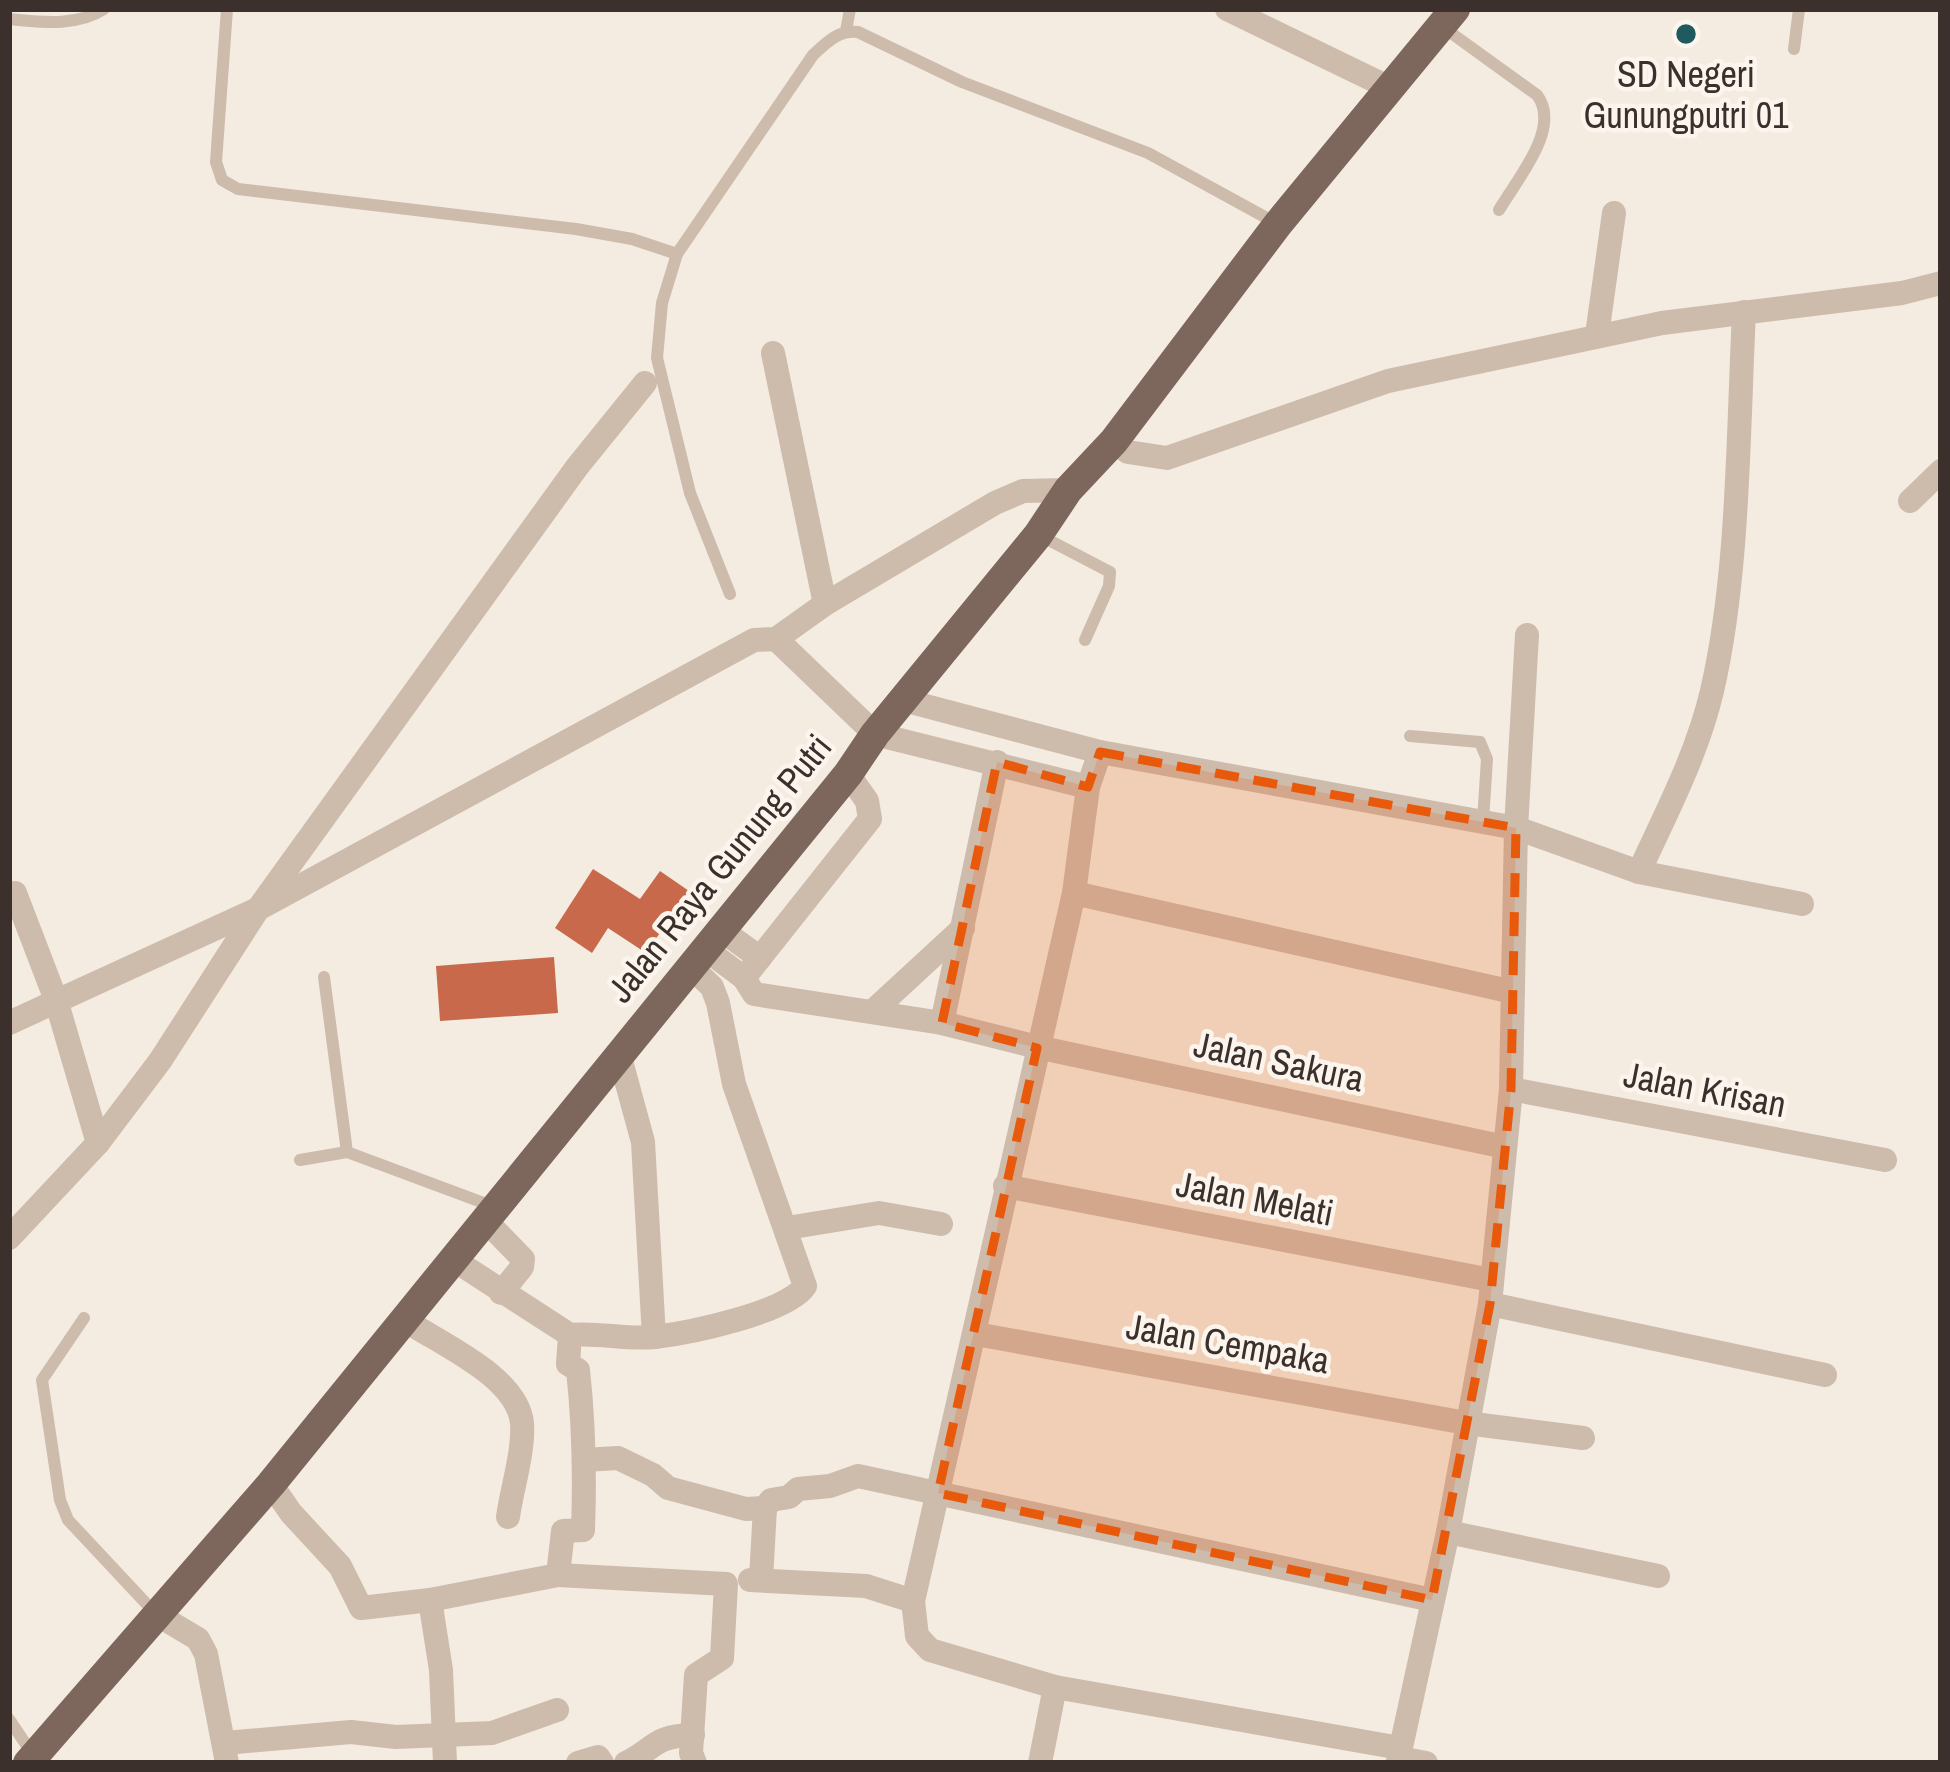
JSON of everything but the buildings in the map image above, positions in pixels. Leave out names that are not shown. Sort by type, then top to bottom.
[{"type":"main road","name":"Jalan Raya Gunung Putri","points":[[31,1760],[271,1484],[454,1260],[848,774],[875,734],[1038,535],[1068,490],[1114,441],[1278,224],[1448,17]]},
{"type":"street","points":[[1227,9],[1390,88]]},
{"type":"street","points":[[1597,335],[1614,213]]},
{"type":"street","points":[[1114,441],[1128,452],[1167,458],[1371,385],[1597,335],[1941,284]]},
{"type":"street","points":[[1639,872],[1691,760],[1712,692],[1735,499],[1744,312]]},
{"type":"street","points":[[773,353],[825,604]]},
{"type":"street","points":[[9,1238],[98,1143],[160,1060],[258,909],[577,466],[645,383]]},
{"type":"street","points":[[1910,501],[1941,471]]},
{"type":"street","points":[[9,1023],[258,909],[754,640],[776,639],[994,502],[1023,491],[1068,490]]},
{"type":"street","points":[[1399,1756],[1448,1532],[1491,1292],[1511,1089],[1516,828],[1527,635]]},
{"type":"street","points":[[776,639],[875,734],[1088,787]]},
{"type":"street","points":[[903,700],[1100,752],[1516,828],[1639,872],[1802,904]]},
{"type":"street","points":[[1100,752],[1088,787],[1074,893],[913,1601],[916,1636],[931,1650],[1055,1687],[1426,1763]]},
{"type":"street","points":[[942,1023],[997,762]]},
{"type":"street","points":[[752,968],[870,819],[867,801],[848,774]]},
{"type":"street","points":[[15,893],[56,1000],[98,1143]]},
{"type":"street","points":[[1074,893],[1514,992]]},
{"type":"street","points":[[873,1012],[963,928]]},
{"type":"street","points":[[454,1260],[570,1335],[654,1337],[712,1325],[801,1293],[805,1284],[788,1228],[734,1084],[704,948]]},
{"type":"street","name":"Jalan Sakura","points":[[704,948],[752,968],[754,994],[770,999],[942,1023],[1505,1147]]},
{"type":"street","points":[[619,1054],[643,1142],[654,1337]]},
{"type":"street","name":"Jalan Krisan","points":[[1511,1089],[1885,1160]]},
{"type":"street","name":"Jalan Melati","points":[[1005,1186],[1491,1292],[1825,1375]]},
{"type":"street","points":[[788,1228],[879,1213],[941,1223]]},
{"type":"street","points":[[491,1214],[523,1259],[523,1268],[501,1293]]},
{"type":"street","points":[[405,1320],[485,1370],[515,1403],[522,1424],[508,1517]]},
{"type":"street","name":"Jalan Cempaka","points":[[976,1334],[1466,1423],[1583,1438]]},
{"type":"street","points":[[558,1575],[563,1532],[583,1530],[586,1430],[578,1370],[568,1364],[570,1335]]},
{"type":"street","points":[[584,1460],[618,1458],[668,1488],[746,1508],[765,1508]]},
{"type":"street","points":[[761,1579],[765,1508],[771,1500],[858,1476],[1432,1600]]},
{"type":"street","points":[[271,1484],[340,1566],[361,1608],[558,1575],[866,1586],[913,1601]]},
{"type":"street","points":[[1448,1532],[1658,1576]]},
{"type":"street","points":[[695,1763],[696,1675],[722,1658],[725,1584]]},
{"type":"street","points":[[430,1600],[441,1670],[446,1763]]},
{"type":"street","points":[[156,1614],[198,1639],[214,1684],[226,1753],[351,1732],[492,1733],[557,1710]]},
{"type":"street","points":[[1040,1763],[1055,1687]]},
{"type":"street","points":[[626,1763],[649,1744],[671,1735],[693,1735]]},
{"type":"street","points":[[578,1763],[598,1756],[602,1763]]},
{"type":"lane","points":[[9,19],[80,20],[104,9]]},
{"type":"lane","points":[[227,9],[216,162],[222,180],[238,189],[576,229],[632,238],[677,254]]},
{"type":"lane","points":[[846,31],[850,9]]},
{"type":"lane","points":[[1794,49],[1799,9]]},
{"type":"lane","points":[[1448,17],[1545,105],[1547,126],[1499,210]]},
{"type":"lane","points":[[730,594],[690,493],[657,358],[662,303],[677,254],[827,41],[846,31],[858,32],[962,82],[1148,153],[1278,224]]},
{"type":"lane","points":[[1038,535],[1110,572],[1109,586],[1085,640]]},
{"type":"lane","points":[[1410,736],[1480,742],[1486,749],[1483,821]]},
{"type":"lane","points":[[324,977],[347,1152]]},
{"type":"lane","points":[[300,1160],[347,1152],[491,1214]]},
{"type":"lane","points":[[84,1318],[42,1380],[60,1500],[68,1520],[156,1614]]},
{"type":"lane","points":[[9,1719],[31,1760]]},
{"type":"highlighted area","points":[[1100,752],[1516,828],[1511,1089],[1490,1304],[1432,1600],[938,1493],[1037,1048],[942,1023],[997,762],[1088,787]]},
{"type":"place","name":"SD Negeri Gunungputri 01","points":[[1686,34]]}]
